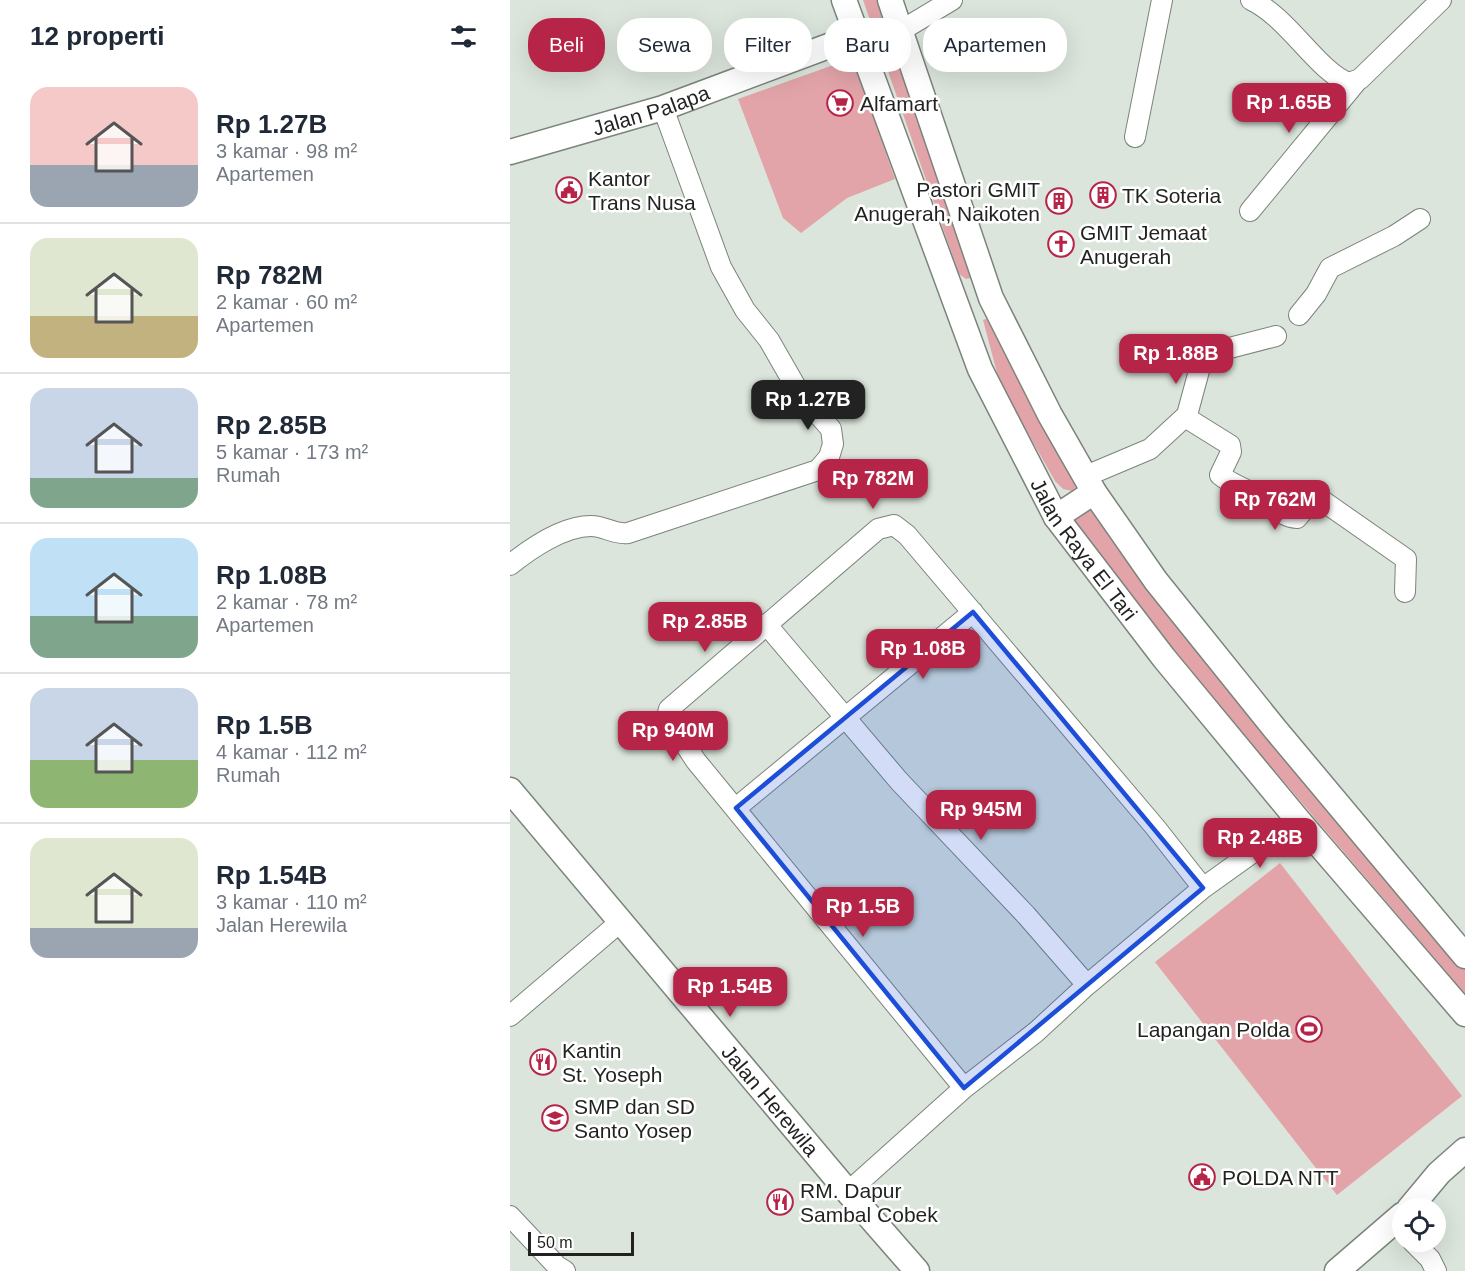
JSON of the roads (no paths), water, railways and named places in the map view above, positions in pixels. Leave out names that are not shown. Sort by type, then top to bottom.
[{"type":"main road","name":"Jalan Raya El Tari","points":[[844,0],[851,18]]},
{"type":"main road","name":"Jalan Raya El Tari","points":[[890,0],[897,18]]},
{"type":"main road","name":"Jalan Palapa","points":[[510,152],[663,108],[824,48]]},
{"type":"main road","name":"Jalan Raya El Tari","points":[[911,57],[991,298],[1050,415],[1090,484],[1156,580],[1275,729],[1465,956]]},
{"type":"main road","name":"Jalan Raya El Tari","points":[[871,72],[980,369],[1056,517],[1164,658],[1298,820],[1465,1014]]},
{"type":"main road","points":[[958,312],[991,298]]},
{"type":"main road","points":[[1056,517],[1090,484]]},
{"type":"main road","name":"Jalan Herewila","points":[[510,790],[619,923],[917,1271]]},
{"type":"main road","points":[[1448,995],[1465,1022]]},
{"type":"main road","points":[[1419,1198],[1439,1173],[1465,1150]]},
{"type":"main road","points":[[1424,1198],[1465,1160]]},
{"type":"main road","points":[[1337,1271],[1392,1226]]},
{"type":"street","points":[[911,25],[952,0]]},
{"type":"street","points":[[1135,137],[1162,0]]},
{"type":"street","points":[[1251,0],[1264,6],[1336,76],[1349,83],[1358,81]]},
{"type":"street","points":[[1250,212],[1358,81],[1441,0]]},
{"type":"street","points":[[510,565],[540,545],[580,527],[592,525],[615,533],[628,533],[818,470],[829,457],[833,444],[831,429],[800,394],[769,340],[745,310],[721,267],[663,108]]},
{"type":"street","points":[[1299,315],[1316,294],[1330,268],[1394,236],[1420,219]]},
{"type":"street","points":[[1090,484],[1150,449],[1185,417],[1200,367],[1214,352],[1276,336]]},
{"type":"street","points":[[1185,417],[1230,445],[1231,452],[1220,475],[1233,485],[1254,494],[1288,517],[1297,518],[1313,499],[1320,499],[1406,560],[1405,592]]},
{"type":"street","points":[[964,1088],[831,929],[668,723],[667,712],[846,554],[888,524],[899,528],[973,612],[1203,888]]},
{"type":"street","points":[[736,808],[847,719],[973,612]]},
{"type":"street","points":[[766,624],[898,781],[1026,915],[1087,985]]},
{"type":"street","points":[[848,1192],[964,1088],[1036,1032],[1087,985],[1203,888],[1298,820]]},
{"type":"street","points":[[510,1016],[619,923]]},
{"type":"street","points":[[510,1215],[550,1259],[565,1271]]},
{"type":"street","points":[[1423,1252],[1430,1259],[1436,1271]]},
{"type":"place","name":"Alfamart","points":[[840,103]]},
{"type":"place","name":"Kantor Trans Nusa","points":[[569,190]]},
{"type":"place","name":"TK Soteria","points":[[1103,195]]},
{"type":"place","name":"Pastori GMIT Anugerah, Naikoten","points":[[1059,201]]},
{"type":"place","name":"GMIT Jemaat Anugerah","points":[[1061,244]]},
{"type":"place","name":"Lapangan Polda","points":[[1309,1029]]},
{"type":"place","name":"Kantin St. Yoseph","points":[[543,1062]]},
{"type":"place","name":"SMP dan SD Santo Yosep","points":[[555,1118]]},
{"type":"place","name":"POLDA NTT","points":[[1202,1177]]},
{"type":"place","name":"RM. Dapur Sambal Cobek","points":[[780,1202]]}]
